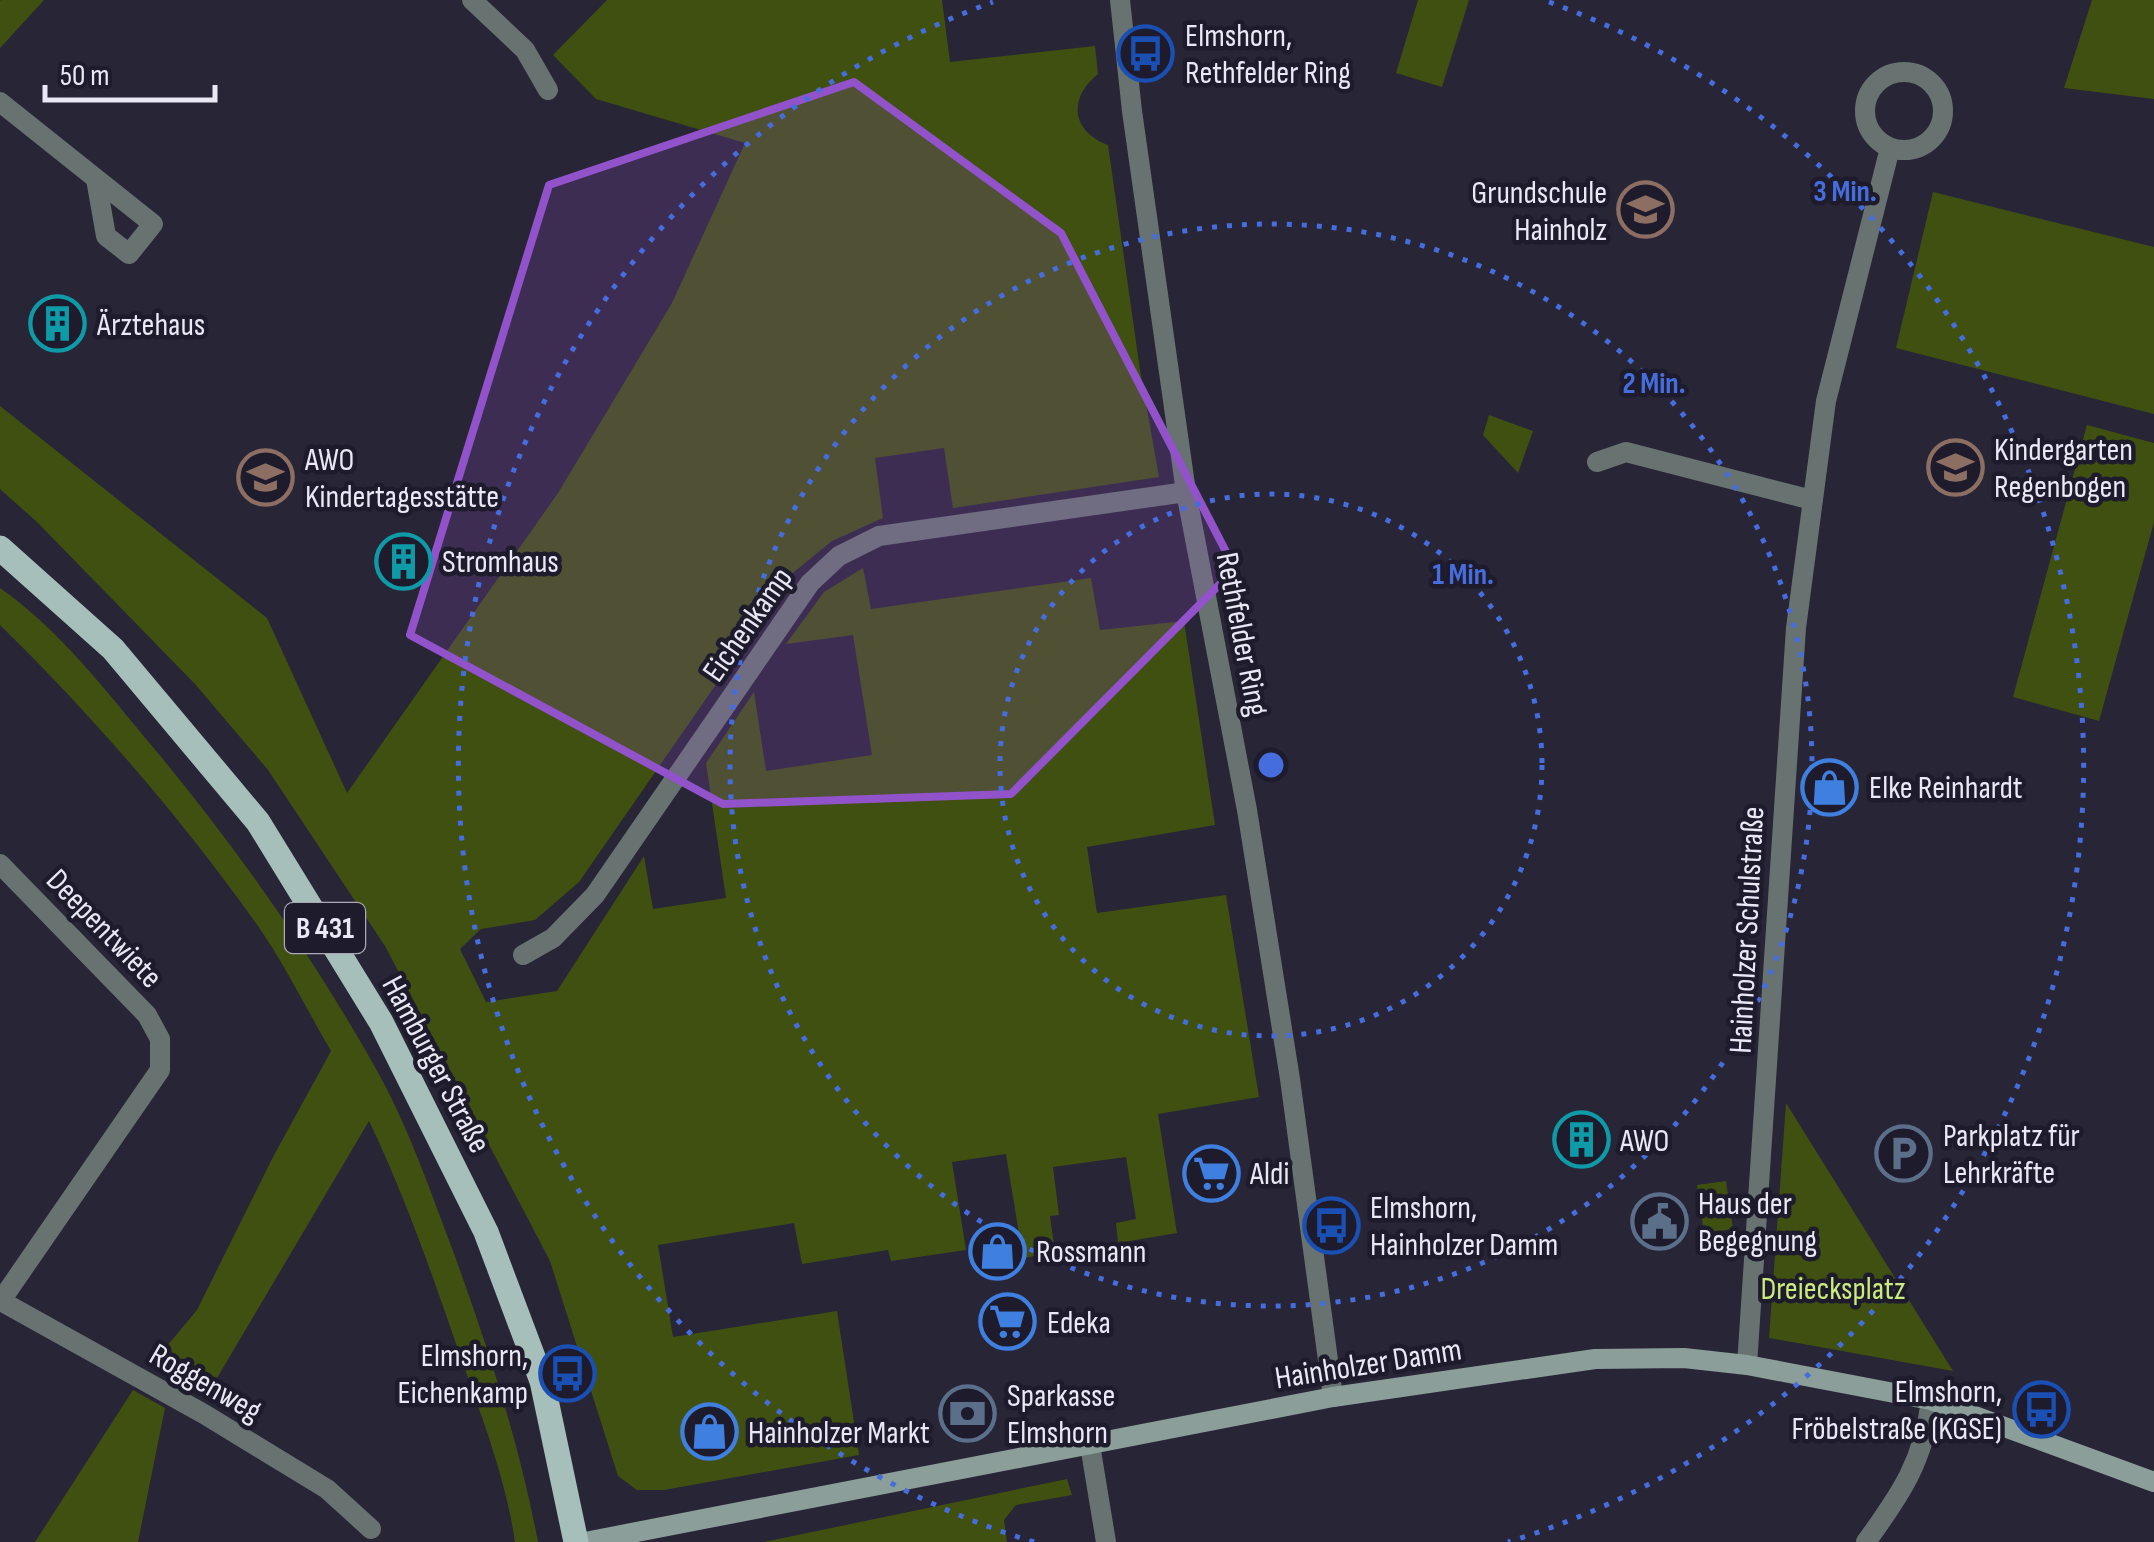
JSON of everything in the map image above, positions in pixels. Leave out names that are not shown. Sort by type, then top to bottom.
[{"type":"main road","name":"Hamburger Straße","points":[[0,548],[113,649],[258,822],[381,1022],[486,1232],[542,1381],[576,1542]]},
{"type":"street","points":[[472,0],[524,50],[548,90]]},
{"type":"street","name":"Rethfelder Ring","points":[[1120,0],[1186,492],[1247,810],[1290,1079],[1334,1397]]},
{"type":"street","points":[[0,102],[96,179]]},
{"type":"street","name":"Hainholzer Schulstraße","points":[[1748,1365],[1790,695],[1812,500],[1826,401],[1890,148]]},
{"type":"street","points":[[1596,462],[1626,452],[1812,500]]},
{"type":"street","name":"Eichenkamp","points":[[523,954],[553,938],[595,895],[810,583],[839,556],[879,536],[1186,492]]},
{"type":"street","name":"Deepentwiete","points":[[0,864],[147,1014],[160,1039],[160,1070],[0,1301]]},
{"type":"street","name":"Roggenweg","points":[[0,1301],[204,1414],[327,1489],[371,1528]]},
{"type":"street","name":"Hainholzer Damm","points":[[585,1542],[1334,1397],[1594,1359],[1684,1358],[1748,1365],[1930,1400],[2154,1482]]},
{"type":"street","points":[[1866,1542],[1899,1497],[1914,1468],[1924,1444],[1930,1400]]},
{"type":"street","points":[[1090,1445],[1106,1542]]},
{"type":"highlighted area","points":[[854,82],[1061,233],[1235,569],[1011,794],[723,804],[410,635],[549,185]]},
{"type":"green space","points":[[44,0],[0,48],[0,1]]},
{"type":"green space","points":[[607,0],[942,0],[950,62],[1095,46],[1098,74],[1082,93],[1078,113],[1087,131],[1108,145],[1159,477],[953,508],[944,448],[875,458],[883,518],[832,541],[794,572],[579,882],[535,920],[481,929],[460,949],[486,1002],[557,991],[644,856],[653,909],[726,898],[706,763],[754,692],[766,771],[872,755],[853,635],[786,644],[824,592],[863,568],[871,609],[1091,578],[1100,630],[1184,621],[1215,825],[1087,847],[1097,913],[1226,895],[1259,1097],[1158,1114],[1177,1233],[1118,1243],[1116,1223],[1136,1219],[1126,1157],[1053,1167],[1059,1215],[1050,1216],[1055,1253],[1023,1258],[1006,1154],[952,1162],[966,1250],[891,1261],[888,1250],[802,1264],[794,1223],[658,1245],[673,1337],[837,1311],[859,1455],[664,1490],[637,1490],[618,1476],[550,1261],[385,946],[268,770],[195,684],[0,489],[0,406],[267,618],[347,793],[558,493],[672,303],[745,143],[596,99],[553,55]]},
{"type":"green space","points":[[1418,0],[1469,0],[1442,87],[1396,73]]},
{"type":"green space","points":[[2092,0],[2154,0],[2154,99],[2064,88]]},
{"type":"green space","points":[[1933,192],[2154,247],[2154,414],[1896,348]]},
{"type":"green space","points":[[1489,415],[1533,431],[1518,473],[1483,435]]},
{"type":"green space","points":[[2087,425],[2154,443],[2154,522],[2099,721],[2013,697]]},
{"type":"green space","points":[[0,588],[81,662],[215,825],[302,947],[380,1076],[420,1162],[478,1323],[512,1431],[538,1542],[515,1542],[506,1495],[485,1426],[418,1238],[369,1121],[207,1395],[152,1364],[197,1310],[331,1051],[268,941],[199,847],[103,732],[0,625]]},
{"type":"green space","name":"Dreiecksplatz","points":[[1786,1103],[1953,1371],[1769,1338]]},
{"type":"green space","points":[[1726,1181],[1733,1229],[1704,1233],[1697,1185]]},
{"type":"green space","points":[[133,1390],[165,1408],[138,1542],[35,1542]]},
{"type":"green space","points":[[1067,1479],[1072,1495],[1016,1505],[1004,1520],[1007,1542],[764,1542]]},
{"type":"place","name":"Elmshorn, Rethfelder Ring","points":[[1146,53]]},
{"type":"place","name":"Grundschule Hainholz","points":[[1646,210]]},
{"type":"place","name":"Ärztehaus","points":[[58,324]]},
{"type":"place","name":"Kindergarten Regenbogen","points":[[1955,467]]},
{"type":"place","name":"AWO Kindertagesstätte","points":[[266,477]]},
{"type":"place","name":"Stromhaus","points":[[403,561]]},
{"type":"place","name":"Elke Reinhardt","points":[[1830,787]]},
{"type":"place","name":"AWO","points":[[1581,1140]]},
{"type":"place","name":"Parkplatz für Lehrkräfte","points":[[1904,1153]]},
{"type":"place","name":"Aldi","points":[[1211,1173]]},
{"type":"place","name":"Haus der Begegnung","points":[[1659,1221]]},
{"type":"place","name":"Elmshorn, Hainholzer Damm","points":[[1331,1225]]},
{"type":"place","name":"Rossmann","points":[[997,1251]]},
{"type":"place","name":"Edeka","points":[[1008,1322]]},
{"type":"place","name":"Elmshorn, Eichenkamp","points":[[567,1373]]},
{"type":"place","name":"Elmshorn, Fröbelstraße (KGSE)","points":[[2041,1409]]},
{"type":"place","name":"Sparkasse Elmshorn","points":[[968,1413]]},
{"type":"place","name":"Hainholzer Markt","points":[[709,1432]]}]
